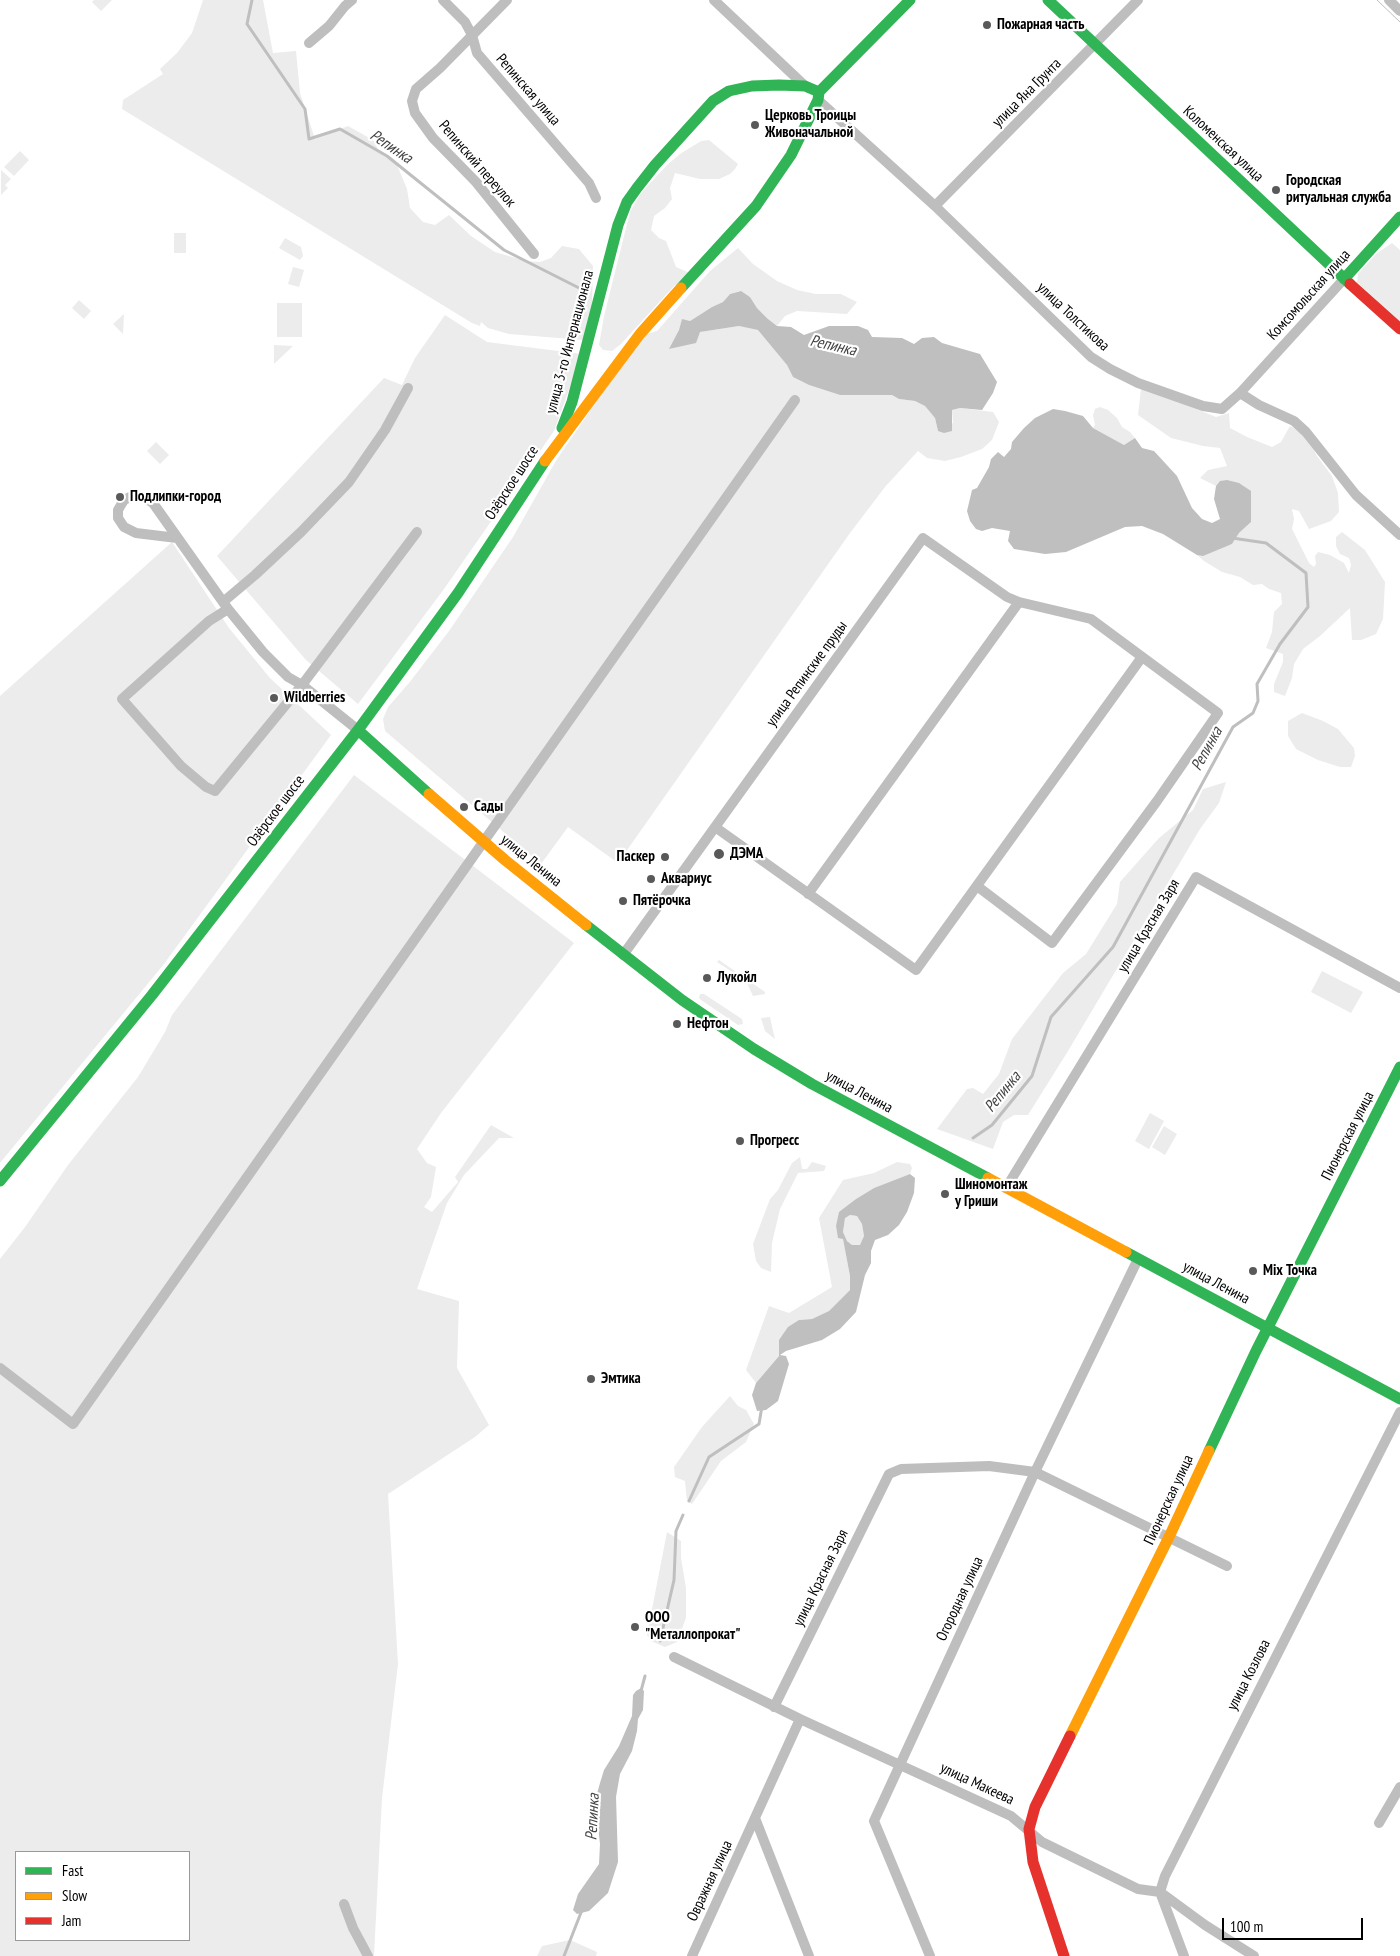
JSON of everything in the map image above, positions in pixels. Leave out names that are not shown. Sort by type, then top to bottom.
[{"type":"main road","name":"улица 3-го Интернационала","points":[[556,444],[640,334],[756,206],[791,154],[818,96],[910,0]]},
{"type":"main road","name":"Коломенская улица","points":[[1048,0],[1400,330]]},
{"type":"main road","name":"улица 3-го Интернационала","points":[[556,444],[572,402],[618,226],[627,202],[655,165],[713,101],[729,91],[752,86],[805,86],[818,96]]},
{"type":"main road","name":"Комсомольская улица","points":[[1344,279],[1400,217]]},
{"type":"main road","name":"Озёрское шоссе","points":[[0,1181],[152,995],[358,730],[458,593],[556,444]]},
{"type":"main road","name":"улица Ленина","points":[[358,730],[484,842],[623,955],[682,1000],[787,1069],[1400,1399]]},
{"type":"main road","name":"Пионерская улица","points":[[1064,1956],[1033,1862],[1029,1829],[1035,1807],[1169,1537],[1268,1328],[1400,1067]]},
{"type":"street","points":[[309,43],[329,26],[352,0]]},
{"type":"street","name":"Репинская улица","points":[[443,0],[465,22],[472,35],[476,53],[589,183],[596,198]]},
{"type":"street","points":[[472,35],[507,0]]},
{"type":"street","points":[[714,0],[805,86]]},
{"type":"street","name":"улица Яна Грунта","points":[[935,206],[1096,45],[1138,0]]},
{"type":"street","points":[[1388,0],[1400,11]]},
{"type":"street","name":"Репинский переулок","points":[[472,35],[440,68],[416,89],[412,101],[415,113],[433,138],[476,182],[534,254]]},
{"type":"street","name":"улица Толстикова","points":[[818,96],[1091,357],[1110,370],[1138,383],[1213,409],[1222,410],[1240,393]]},
{"type":"street","name":"Комсомольская улица","points":[[1240,393],[1344,279]]},
{"type":"street","points":[[408,388],[384,430],[348,482],[301,532],[225,606],[122,699],[181,766],[206,787],[215,791],[302,685],[417,532]]},
{"type":"street","points":[[1240,393],[1259,405],[1294,421],[1306,432],[1356,495],[1400,535]]},
{"type":"street","points":[[0,1368],[73,1424],[795,400]]},
{"type":"street","points":[[177,538],[136,533],[124,527],[118,518],[118,510],[124,500],[132,496],[144,497],[153,503],[225,606],[263,652],[288,677],[302,685],[358,730]]},
{"type":"street","name":"улица Репинские пруды","points":[[715,827],[923,538],[1007,597],[1019,602],[1091,619],[1218,712],[1157,801],[1052,942],[977,886]]},
{"type":"street","points":[[808,894],[1019,602]]},
{"type":"street","points":[[623,955],[715,827],[916,970],[1142,657]]},
{"type":"street","name":"улица Красная Заря","points":[[1006,1188],[1196,877],[1400,988]]},
{"type":"street","name":"Огородная улица","points":[[930,1956],[874,1821],[1035,1472],[1138,1259]]},
{"type":"street","name":"улица Козлова","points":[[1160,1892],[1169,1867],[1400,1412]]},
{"type":"street","name":"улица Красная Заря","points":[[774,1707],[889,1474],[901,1469],[989,1466],[1035,1472]]},
{"type":"street","points":[[1035,1472],[1227,1566]]},
{"type":"street","name":"улица Макеева","points":[[674,1657],[774,1707],[1010,1816],[1029,1829],[1042,1842],[1138,1889],[1160,1892],[1205,1925],[1254,1956]]},
{"type":"street","points":[[800,1719],[755,1818],[809,1956]]},
{"type":"street","points":[[1379,1823],[1400,1787]]},
{"type":"street","name":"Овражная улица","points":[[692,1956],[755,1818]]},
{"type":"street","points":[[1160,1892],[1184,1956]]},
{"type":"street","points":[[344,1904],[353,1928],[368,1956]]},
{"type":"shaded area","points":[[94,0],[112,0],[101,11],[92,2]]},
{"type":"shaded area","points":[[203,0],[263,0],[273,53],[296,51],[300,93],[315,139],[348,126],[373,140],[378,149],[395,160],[407,189],[410,208],[423,222],[435,225],[449,215],[471,236],[495,252],[526,261],[540,262],[551,258],[562,246],[579,249],[593,266],[592,305],[583,340],[509,334],[488,328],[481,322],[480,326],[472,323],[122,109],[123,100],[163,74],[160,69],[177,53],[192,33]]},
{"type":"shaded area","points":[[709,140],[738,164],[735,169],[730,174],[719,179],[700,179],[675,173],[670,188],[672,199],[665,208],[654,216],[651,230],[659,238],[666,241],[676,267],[690,273],[674,286],[621,344],[612,351],[603,350],[599,345],[604,316],[630,212],[641,193],[667,165],[701,141]]},
{"type":"shaded area","points":[[20,151],[29,160],[14,176],[4,167]]},
{"type":"shaded area","points":[[1,170],[11,179],[5,185],[8,188],[1,195]]},
{"type":"shaded area","points":[[174,233],[186,233],[186,253],[174,253]]},
{"type":"shaded area","points":[[285,238],[301,247],[303,256],[300,260],[279,248]]},
{"type":"shaded area","points":[[1392,243],[1400,250],[1400,323],[1357,282],[1358,274],[1376,254]]},
{"type":"shaded area","points":[[738,248],[753,264],[777,281],[797,290],[816,294],[841,294],[857,302],[847,314],[797,311],[785,316],[777,326],[757,308],[750,297],[740,291],[730,294],[723,302],[690,321],[682,320],[670,349],[679,346],[700,332],[739,326],[759,330],[787,365],[793,377],[809,385],[840,395],[892,395],[899,399],[915,401],[925,406],[935,418],[938,431],[953,423],[952,410],[960,408],[993,412],[999,422],[992,440],[982,449],[945,461],[927,458],[918,451],[885,487],[850,533],[618,863],[568,827],[541,864],[385,731],[383,719],[388,707],[449,631],[513,537],[557,459],[601,395],[647,334],[657,331],[710,271]]},
{"type":"shaded area","points":[[293,267],[304,270],[299,287],[288,284]]},
{"type":"shaded area","points":[[79,300],[91,311],[84,319],[72,308]]},
{"type":"shaded area","points":[[277,303],[302,303],[302,337],[277,337]]},
{"type":"shaded area","points":[[124,314],[123,334],[113,324]]},
{"type":"shaded area","points":[[445,315],[487,342],[582,354],[554,431],[444,589],[358,704],[306,660],[217,556],[384,378],[402,385],[415,358]]},
{"type":"shaded area","points":[[274,345],[293,346],[274,364]]},
{"type":"shaded area","points":[[1141,389],[1157,393],[1216,417],[1229,413],[1230,428],[1272,447],[1281,442],[1290,426],[1307,436],[1317,456],[1332,476],[1338,493],[1339,512],[1331,521],[1309,529],[1299,511],[1292,509],[1294,519],[1292,529],[1309,563],[1314,567],[1316,564],[1315,556],[1318,552],[1330,555],[1344,563],[1349,573],[1351,565],[1349,558],[1340,554],[1336,546],[1336,537],[1342,532],[1365,550],[1385,582],[1383,619],[1376,634],[1361,640],[1352,640],[1350,608],[1303,649],[1294,664],[1292,678],[1285,696],[1274,692],[1274,684],[1283,662],[1283,654],[1266,648],[1272,632],[1274,612],[1282,604],[1281,593],[1269,589],[1262,584],[1253,585],[1240,577],[1222,572],[1197,555],[1203,555],[1232,544],[1239,533],[1251,522],[1246,489],[1242,485],[1220,481],[1216,486],[1200,478],[1208,470],[1227,466],[1220,448],[1171,438],[1138,415]]},
{"type":"shaded area","points":[[1100,407],[1108,410],[1117,418],[1122,427],[1135,438],[1124,445],[1093,428],[1095,425],[1093,415],[1095,409]]},
{"type":"shaded area","points":[[156,442],[169,455],[160,464],[147,451]]},
{"type":"shaded area","points":[[172,542],[229,628],[270,678],[331,735],[164,964],[0,1163],[0,696]]},
{"type":"shaded area","points":[[1302,713],[1338,729],[1354,748],[1355,756],[1351,767],[1340,767],[1318,760],[1296,749],[1288,736],[1288,721]]},
{"type":"shaded area","points":[[354,775],[574,943],[441,1113],[417,1149],[427,1163],[436,1167],[431,1197],[424,1207],[432,1212],[458,1182],[455,1177],[491,1125],[514,1138],[499,1138],[464,1175],[447,1203],[417,1289],[459,1301],[457,1368],[489,1425],[475,1437],[388,1494],[398,1664],[382,1798],[374,1956],[0,1956],[0,1259],[68,1165],[138,1077],[165,1032],[172,1015]]},
{"type":"shaded area","points":[[1226,782],[1219,803],[1200,829],[1028,1115],[1014,1115],[1003,1122],[993,1149],[937,1129],[967,1089],[973,1088],[983,1094],[999,1074],[1012,1039],[1063,973],[1086,954],[1117,904],[1120,882],[1159,838],[1193,810],[1203,789]]},
{"type":"shaded area","points":[[719,960],[765,992],[765,994],[753,996],[746,981],[717,962]]},
{"type":"shaded area","points":[[1322,971],[1363,992],[1351,1013],[1311,992]]},
{"type":"shaded area","points":[[700,994],[704,994],[742,1019],[743,1024],[738,1025],[701,1000],[699,998]]},
{"type":"shaded area","points":[[770,1017],[775,1039],[765,1031],[761,1018]]},
{"type":"shaded area","points":[[1150,1113],[1164,1121],[1149,1149],[1135,1141]]},
{"type":"shaded area","points":[[1164,1126],[1177,1134],[1165,1155],[1152,1147]]},
{"type":"shaded area","points":[[800,1157],[802,1169],[807,1169],[812,1162],[826,1166],[824,1171],[798,1173],[780,1209],[772,1243],[771,1272],[761,1268],[756,1261],[753,1244],[770,1199],[778,1190],[792,1163]]},
{"type":"shaded area","points":[[897,1162],[910,1164],[912,1168],[910,1174],[874,1188],[856,1199],[836,1226],[838,1237],[843,1238],[850,1276],[850,1290],[829,1311],[812,1319],[799,1320],[779,1340],[779,1356],[756,1383],[746,1370],[769,1306],[789,1313],[832,1287],[819,1218],[843,1180],[874,1173]]},
{"type":"shaded area","points":[[850,1215],[857,1216],[862,1224],[864,1236],[861,1245],[852,1245],[847,1241],[843,1232],[845,1217]]},
{"type":"shaded area","points":[[730,1396],[738,1406],[746,1410],[754,1424],[746,1442],[721,1461],[692,1504],[687,1501],[685,1481],[675,1477],[674,1467],[702,1427]]},
{"type":"shaded area","points":[[667,1532],[681,1541],[681,1558],[686,1588],[686,1618],[677,1642],[665,1647],[651,1641],[647,1635]]},
{"type":"shaded area","points":[[570,1940],[597,1952],[596,1956],[537,1956],[542,1946]]},
{"type":"water","points":[[741,291],[750,297],[757,308],[777,326],[791,327],[804,335],[829,326],[858,326],[868,330],[872,337],[902,338],[914,344],[922,338],[934,337],[942,343],[980,354],[997,382],[993,393],[982,410],[960,408],[952,410],[952,431],[944,433],[938,431],[935,418],[925,406],[915,401],[899,399],[892,395],[840,395],[809,385],[793,377],[787,365],[758,330],[739,326],[700,332],[696,343],[669,349],[679,330],[682,319],[690,321],[723,302],[730,294]]},
{"type":"water","points":[[1053,409],[1083,416],[1093,428],[1124,445],[1135,438],[1142,448],[1154,451],[1177,476],[1192,508],[1202,519],[1212,523],[1220,519],[1214,499],[1216,486],[1220,481],[1227,480],[1239,483],[1251,491],[1251,522],[1239,533],[1232,544],[1203,556],[1197,555],[1163,534],[1142,526],[1125,527],[1066,552],[1045,554],[1014,549],[1008,541],[1010,531],[992,528],[982,531],[976,529],[970,521],[967,511],[972,490],[977,488],[989,467],[991,459],[998,452],[1004,457],[1011,449],[1012,442],[1024,428],[1035,418]]},
{"type":"water","points":[[910,1174],[915,1178],[914,1193],[907,1212],[899,1225],[888,1235],[875,1240],[871,1251],[871,1263],[865,1275],[856,1312],[840,1329],[822,1340],[786,1351],[780,1355],[786,1356],[789,1364],[778,1401],[766,1410],[757,1411],[752,1395],[756,1383],[779,1356],[779,1340],[788,1327],[799,1320],[812,1319],[829,1311],[850,1290],[850,1276],[843,1239],[838,1238],[836,1226],[839,1212],[874,1188]],"holes":[[[850,1215],[857,1216],[862,1224],[864,1236],[860,1245],[852,1245],[847,1241],[843,1232],[845,1218]]]},
{"type":"water","points":[[641,1688],[644,1691],[643,1710],[638,1719],[632,1751],[620,1774],[616,1797],[618,1862],[608,1893],[589,1911],[577,1914],[573,1910],[578,1894],[599,1864],[600,1844],[595,1801],[600,1783],[604,1770],[619,1746],[632,1716],[633,1695]]},
{"type":"waterway","name":"Репинка","points":[[252,0],[247,24],[305,109],[309,139],[340,129],[387,156],[504,250],[585,291]]},
{"type":"waterway","name":"Репинка","points":[[973,1138],[992,1125],[1032,1076],[1051,1017],[1113,947],[1233,727],[1253,713],[1258,701],[1257,684],[1280,644],[1308,607],[1306,573],[1266,543],[1232,538]]},
{"type":"waterway","name":"Репинка","points":[[689,1501],[709,1457],[759,1424],[762,1406]]},
{"type":"waterway","name":"Репинка","points":[[660,1641],[674,1580],[676,1531],[683,1515]]},
{"type":"waterway","name":"Репинка","points":[[641,1691],[645,1676]]},
{"type":"waterway","name":"Репинка","points":[[564,1956],[582,1910]]},
{"type":"tram line","points":[[1377,0],[1400,22]]},
{"type":"traffic: fast","points":[[681,288],[756,206],[791,155],[818,100],[819,92],[910,0]]},
{"type":"traffic: fast","points":[[1048,0],[1350,284]]},
{"type":"traffic: fast","points":[[562,428],[572,402],[618,225],[627,202],[637,188],[655,165],[713,101],[729,91],[752,86],[779,85],[805,86],[819,92]]},
{"type":"traffic: fast","points":[[1344,279],[1400,217]]},
{"type":"traffic: fast","points":[[358,730],[458,593],[545,461]]},
{"type":"traffic: fast","points":[[0,1181],[152,995],[358,730],[429,794]]},
{"type":"traffic: fast","points":[[586,925],[682,1000],[754,1049],[812,1084],[988,1178]]},
{"type":"traffic: fast","points":[[1209,1451],[1256,1351],[1400,1067]]},
{"type":"traffic: fast","points":[[1126,1252],[1400,1399]]},
{"type":"traffic: slow","points":[[545,461],[640,334],[681,288]]},
{"type":"traffic: slow","points":[[429,794],[505,860],[586,925]]},
{"type":"traffic: slow","points":[[988,1178],[1126,1252]]},
{"type":"traffic: slow","points":[[1070,1736],[1169,1537],[1209,1451]]},
{"type":"traffic: jam","points":[[1350,284],[1400,329]]},
{"type":"traffic: jam","points":[[1064,1956],[1033,1862],[1029,1829],[1035,1807],[1070,1736]]},
{"type":"place","name":"Пожарная часть","points":[[987,25]]},
{"type":"place","name":"Церковь Троицы Живоначальной","points":[[755,125]]},
{"type":"place","name":"Городская ритуальная служба","points":[[1276,190]]},
{"type":"place","name":"Подлипки-город","points":[[120,497]]},
{"type":"place","name":"Wildberries","points":[[274,698]]},
{"type":"place","name":"Сады","points":[[464,807]]},
{"type":"place","name":"ДЭМА","points":[[719,854]]},
{"type":"place","name":"Паскер","points":[[665,857]]},
{"type":"place","name":"Аквариус","points":[[651,879]]},
{"type":"place","name":"Пятёрочка","points":[[623,901]]},
{"type":"place","name":"Лукойл","points":[[707,978]]},
{"type":"place","name":"Нефтон","points":[[677,1024]]},
{"type":"place","name":"Прогресс","points":[[740,1141]]},
{"type":"place","name":"Шиномонтаж у Гриши","points":[[945,1194]]},
{"type":"place","name":"Mix Точка","points":[[1253,1271]]},
{"type":"place","name":"Эмтика","points":[[591,1379]]},
{"type":"place","name":"ООО \"Металлопрокат\"","points":[[635,1627]]}]
